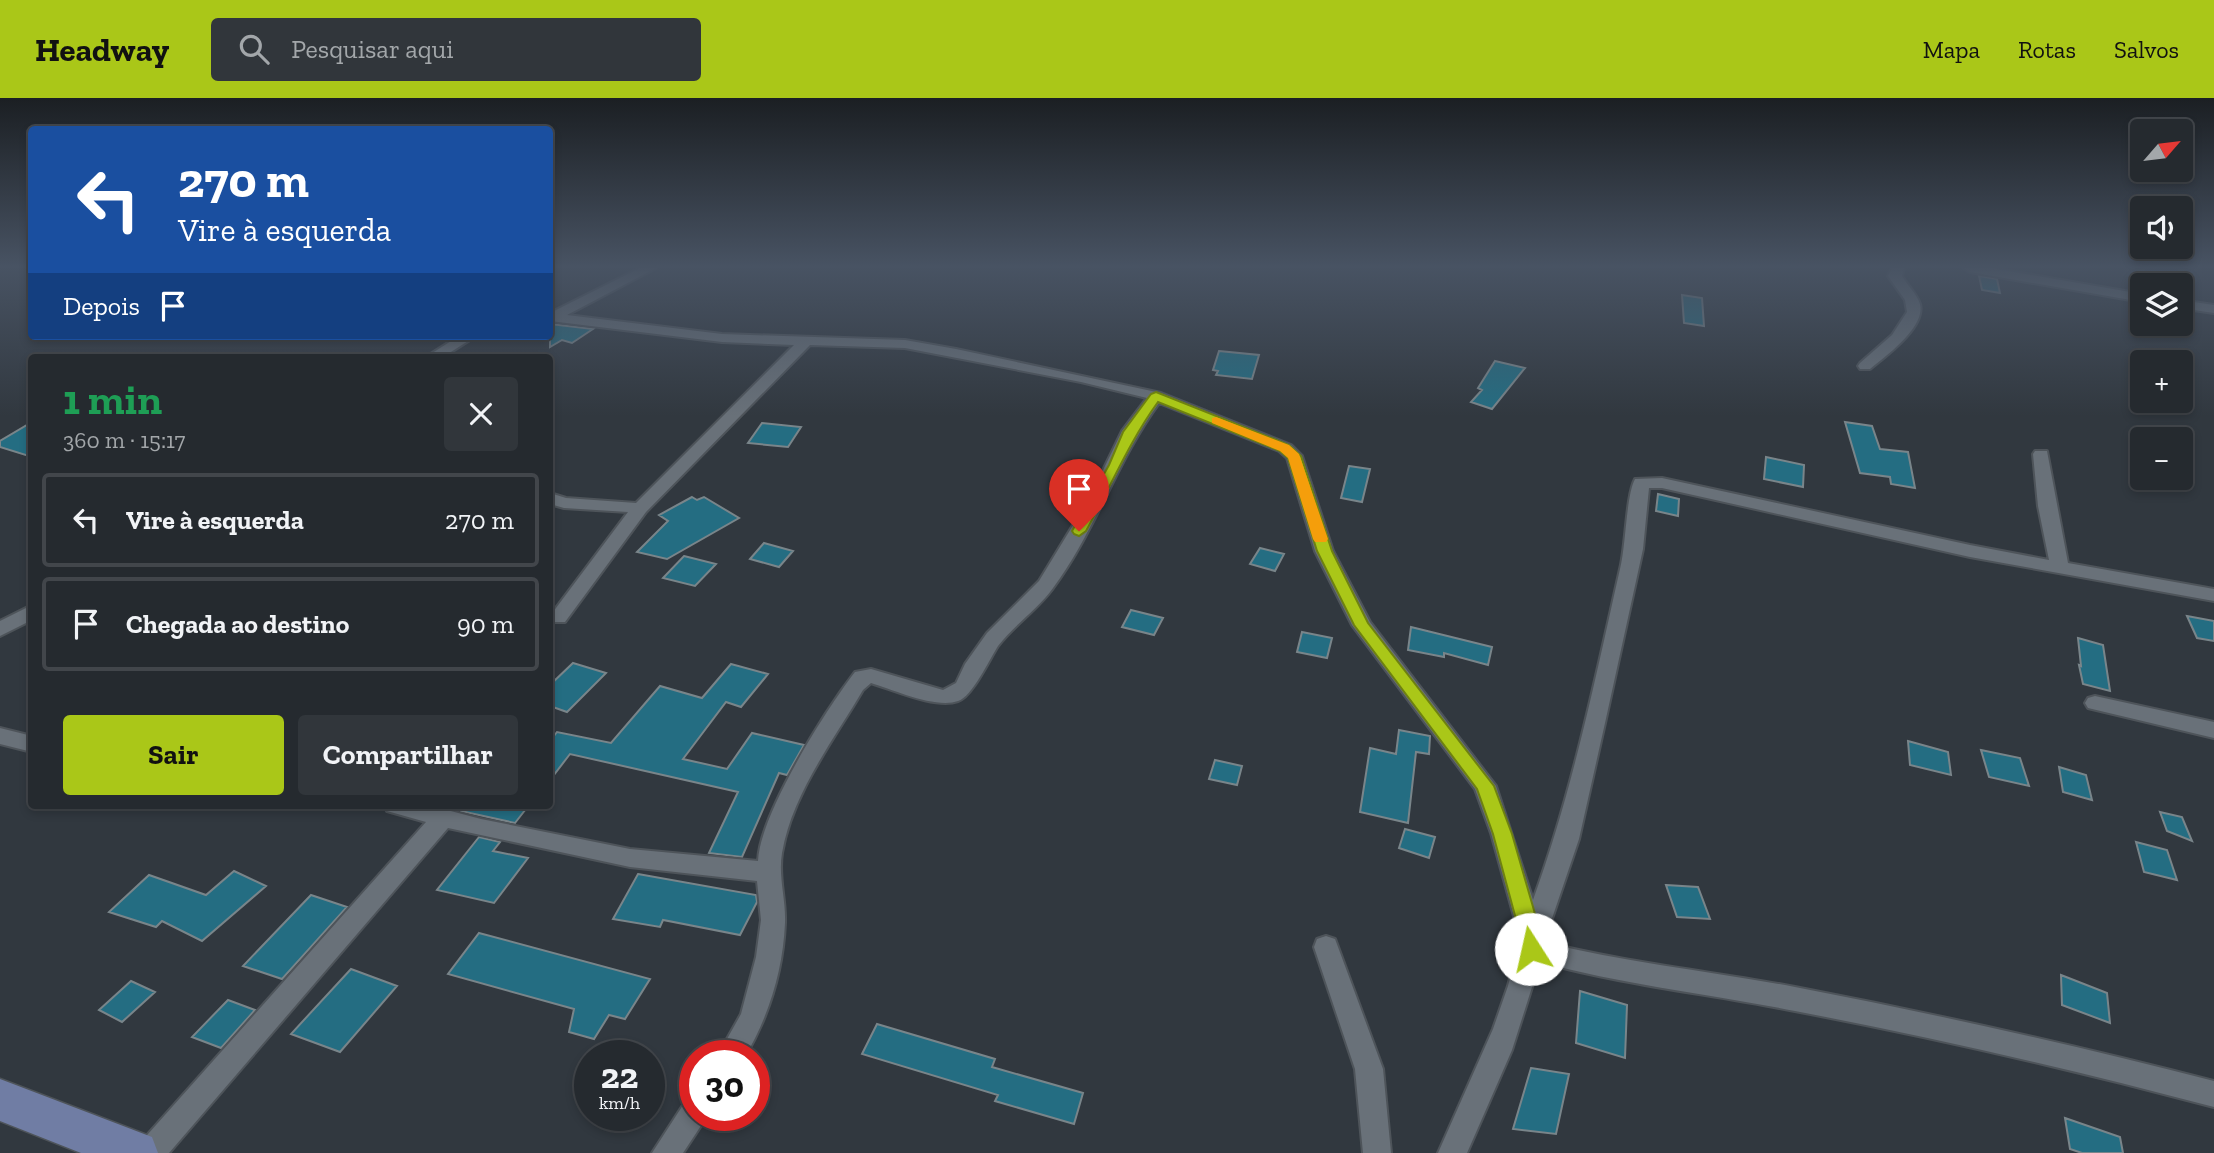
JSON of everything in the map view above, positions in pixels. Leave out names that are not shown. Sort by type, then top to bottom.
[{"type":"main road","points":[[0,1100],[136,1153]]},
{"type":"street","points":[[553,317],[722,338],[905,344],[1068,375],[1156,396],[1285,448],[1294,456],[1324,551],[1362,625],[1485,786],[1502,834],[1531,944]]},
{"type":"street","points":[[1865,366],[1906,328],[1913,317]]},
{"type":"street","points":[[438,354],[463,340]]},
{"type":"street","points":[[558,618],[640,508],[805,342]]},
{"type":"street","points":[[740,1040],[753,1018],[769,957],[773,920],[770,855],[778,823],[862,677],[879,678],[943,697],[955,695],[964,687],[972,669],[993,638],[1046,585],[1098,499],[1130,432],[1156,396]]},
{"type":"street","points":[[2041,454],[2047,506],[2060,568]]},
{"type":"street","points":[[1452,1153],[1491,1072],[1567,839],[1634,549],[1641,483],[1662,483],[1970,551],[2214,595]]},
{"type":"street","points":[[553,499],[564,503],[640,508]]},
{"type":"street","points":[[0,629],[28,613]]},
{"type":"street","points":[[2095,703],[2214,730]]},
{"type":"street","points":[[0,736],[28,743]]},
{"type":"street","points":[[410,809],[481,828],[630,858],[769,872]]},
{"type":"street","points":[[150,1153],[443,818]]},
{"type":"street","points":[[1531,944],[1576,962],[1791,998],[1950,1030],[2214,1094]]},
{"type":"street","points":[[1326,947],[1369,1069],[1377,1153]]},
{"type":"street","points":[[666,1153],[682,1131]]},
{"type":"building","points":[[1684,317],[1703,317],[1704,326],[1684,323]]},
{"type":"building","points":[[553,324],[593,329],[572,343],[562,340],[550,347]]},
{"type":"building","points":[[1219,351],[1259,355],[1252,379],[1216,375],[1218,371],[1213,370]]},
{"type":"building","points":[[1495,361],[1525,368],[1492,409],[1471,402],[1482,390],[1478,388]]},
{"type":"building","points":[[1845,422],[1872,426],[1880,449],[1908,452],[1915,488],[1891,484],[1890,477],[1860,473]]},
{"type":"building","points":[[762,423],[801,427],[788,447],[748,443]]},
{"type":"building","points":[[28,424],[28,456],[0,447],[0,441]]},
{"type":"building","points":[[1766,457],[1804,465],[1803,487],[1764,479]]},
{"type":"building","points":[[1349,466],[1370,469],[1362,502],[1341,498]]},
{"type":"building","points":[[1658,494],[1679,499],[1678,516],[1656,511]]},
{"type":"building","points":[[692,497],[697,500],[704,497],[739,518],[667,559],[637,552],[668,521],[659,515]]},
{"type":"building","points":[[764,543],[793,551],[779,567],[750,559]]},
{"type":"building","points":[[1260,548],[1284,554],[1275,571],[1250,564]]},
{"type":"building","points":[[684,556],[716,564],[695,586],[663,578]]},
{"type":"building","points":[[1131,610],[1163,618],[1154,635],[1122,627]]},
{"type":"building","points":[[2187,616],[2214,621],[2214,641],[2197,638]]},
{"type":"building","points":[[1411,627],[1492,647],[1488,665],[1444,653],[1444,657],[1408,650]]},
{"type":"building","points":[[1302,632],[1332,638],[1327,658],[1297,652]]},
{"type":"building","points":[[2078,638],[2103,645],[2110,691],[2083,684]]},
{"type":"building","points":[[573,663],[606,673],[567,712],[553,707],[553,682]]},
{"type":"building","points":[[731,664],[768,674],[741,707],[726,702],[683,759],[727,769],[752,733],[804,745],[787,775],[779,773],[742,857],[709,853],[738,792],[570,754],[553,776],[553,737],[557,732],[611,743],[660,686],[702,698]]},
{"type":"building","points":[[1399,730],[1430,736],[1429,754],[1416,752],[1408,823],[1360,812],[1370,748],[1396,754]]},
{"type":"building","points":[[1908,741],[1948,752],[1951,775],[1910,765]]},
{"type":"building","points":[[1981,750],[2020,758],[2029,786],[1989,777]]},
{"type":"building","points":[[1215,760],[1242,766],[1237,785],[1209,779]]},
{"type":"building","points":[[2059,767],[2086,775],[2092,800],[2063,792]]},
{"type":"building","points":[[461,809],[526,809],[515,823]]},
{"type":"building","points":[[2160,812],[2182,817],[2192,841],[2167,831]]},
{"type":"building","points":[[1405,829],[1435,837],[1429,858],[1399,848]]},
{"type":"building","points":[[479,837],[500,842],[493,851],[528,858],[494,903],[437,890]]},
{"type":"building","points":[[2136,842],[2167,850],[2177,880],[2144,872]]},
{"type":"building","points":[[234,871],[266,886],[202,941],[162,921],[156,927],[109,912],[149,875],[206,895]]},
{"type":"building","points":[[638,874],[756,895],[757,902],[740,935],[663,920],[660,927],[613,919]]},
{"type":"building","points":[[1666,885],[1698,887],[1710,919],[1677,917]]},
{"type":"building","points":[[311,895],[347,907],[282,979],[243,966]]},
{"type":"building","points":[[479,933],[650,979],[625,1019],[609,1015],[594,1039],[569,1032],[574,1009],[448,974]]},
{"type":"building","points":[[351,969],[397,986],[340,1052],[291,1034]]},
{"type":"building","points":[[2061,975],[2107,993],[2110,1023],[2062,1005]]},
{"type":"building","points":[[131,981],[155,992],[122,1022],[99,1010]]},
{"type":"building","points":[[1580,991],[1627,1005],[1625,1058],[1576,1043]]},
{"type":"building","points":[[228,1000],[255,1010],[221,1048],[192,1037]]},
{"type":"building","points":[[877,1024],[995,1059],[992,1067],[1083,1093],[1074,1124],[995,1101],[998,1095],[862,1054]]},
{"type":"building","points":[[1531,1068],[1569,1074],[1556,1134],[1513,1129]]},
{"type":"building","points":[[2065,1118],[2120,1137],[2123,1153],[2082,1153],[2070,1149]]},
{"type":"slow traffic","points":[[1216,421],[1285,448],[1294,456],[1321,539]]},
{"type":"route","points":[[1079,531],[1116,465],[1130,432],[1156,396],[1285,448],[1294,456],[1324,551],[1362,625],[1485,786],[1532,938],[1531,949]]}]
